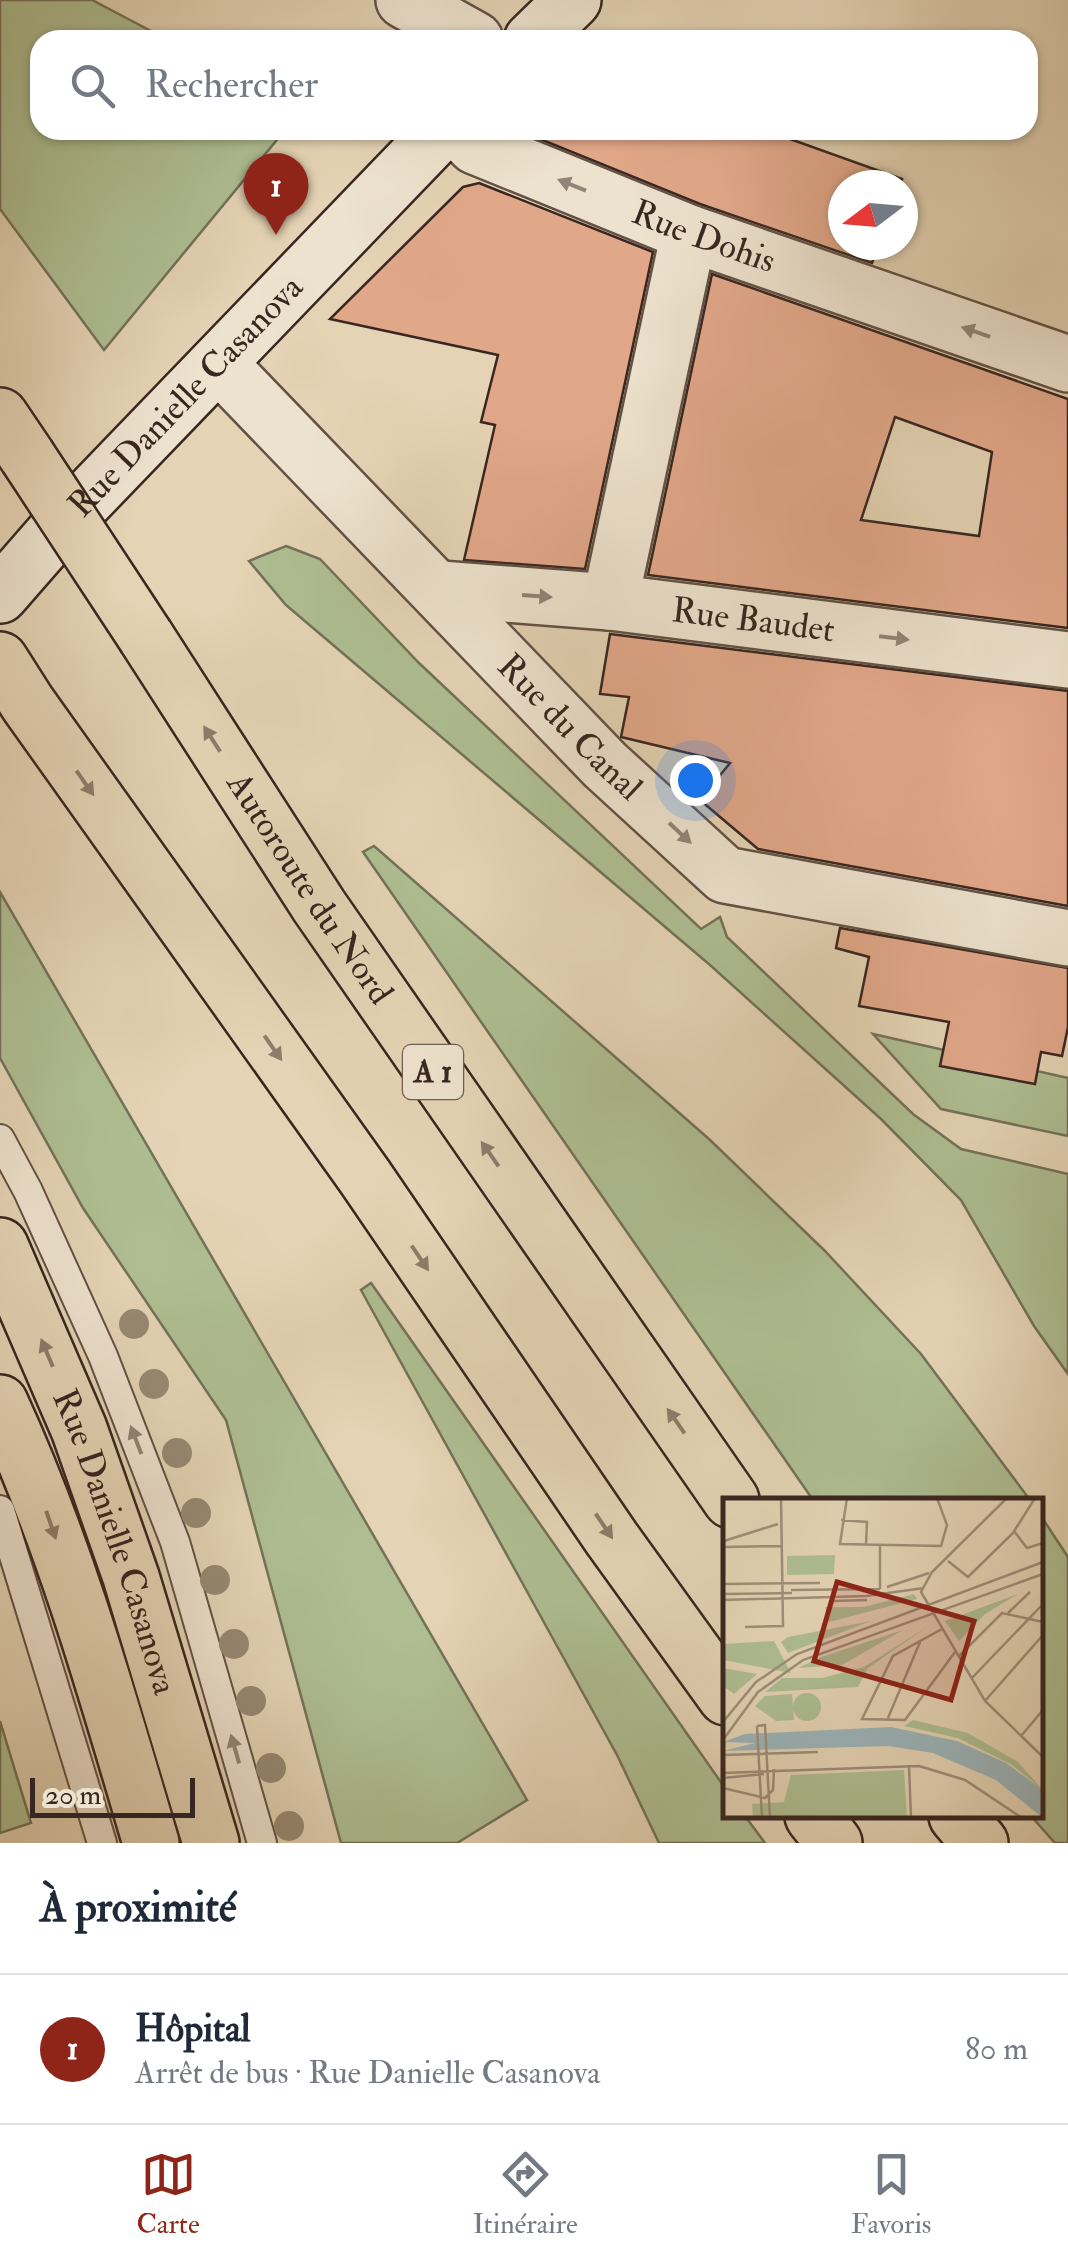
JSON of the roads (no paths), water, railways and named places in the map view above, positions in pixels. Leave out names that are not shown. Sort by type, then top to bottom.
[{"type":"main road","name":"Autoroute du Nord","points":[[13,436],[319,906],[731,1498]]},
{"type":"main road","points":[[14,682],[366,1178],[612,1539],[723,1692]]},
{"type":"main road","name":"Rue Danielle Casanova","points":[[1,1251],[79,1428],[131,1577],[211,1843]]},
{"type":"main road","name":"Rue Danielle Casanova","points":[[0,1402],[41,1496],[79,1605],[151,1843]]},
{"type":"main road","points":[[815,1818],[834,1843]]},
{"type":"main road","points":[[959,1818],[980,1843]]},
{"type":"street","points":[[404,0],[457,30]]},
{"type":"street","points":[[542,30],[573,0]]},
{"type":"street","name":"Rue Danielle Casanova","points":[[0,595],[55,532],[433,140]]},
{"type":"street","name":"Rue Dohis","points":[[469,140],[475,146],[689,233],[1068,364]]},
{"type":"street","points":[[610,602],[689,233]]},
{"type":"street","name":"Rue du Canal","points":[[220,364],[606,765],[726,876],[1068,938]]},
{"type":"street","name":"Rue Danielle Casanova","points":[[0,569],[55,532]]},
{"type":"street","name":"Rue Baudet","points":[[440,589],[610,602],[1068,660]]},
{"type":"lane","points":[[0,1139],[28,1190],[104,1356],[175,1542],[262,1843]]},
{"type":"lane","points":[[0,1510],[102,1843]]},
{"type":"place","name":"Hôpital","points":[[276,235]]}]
